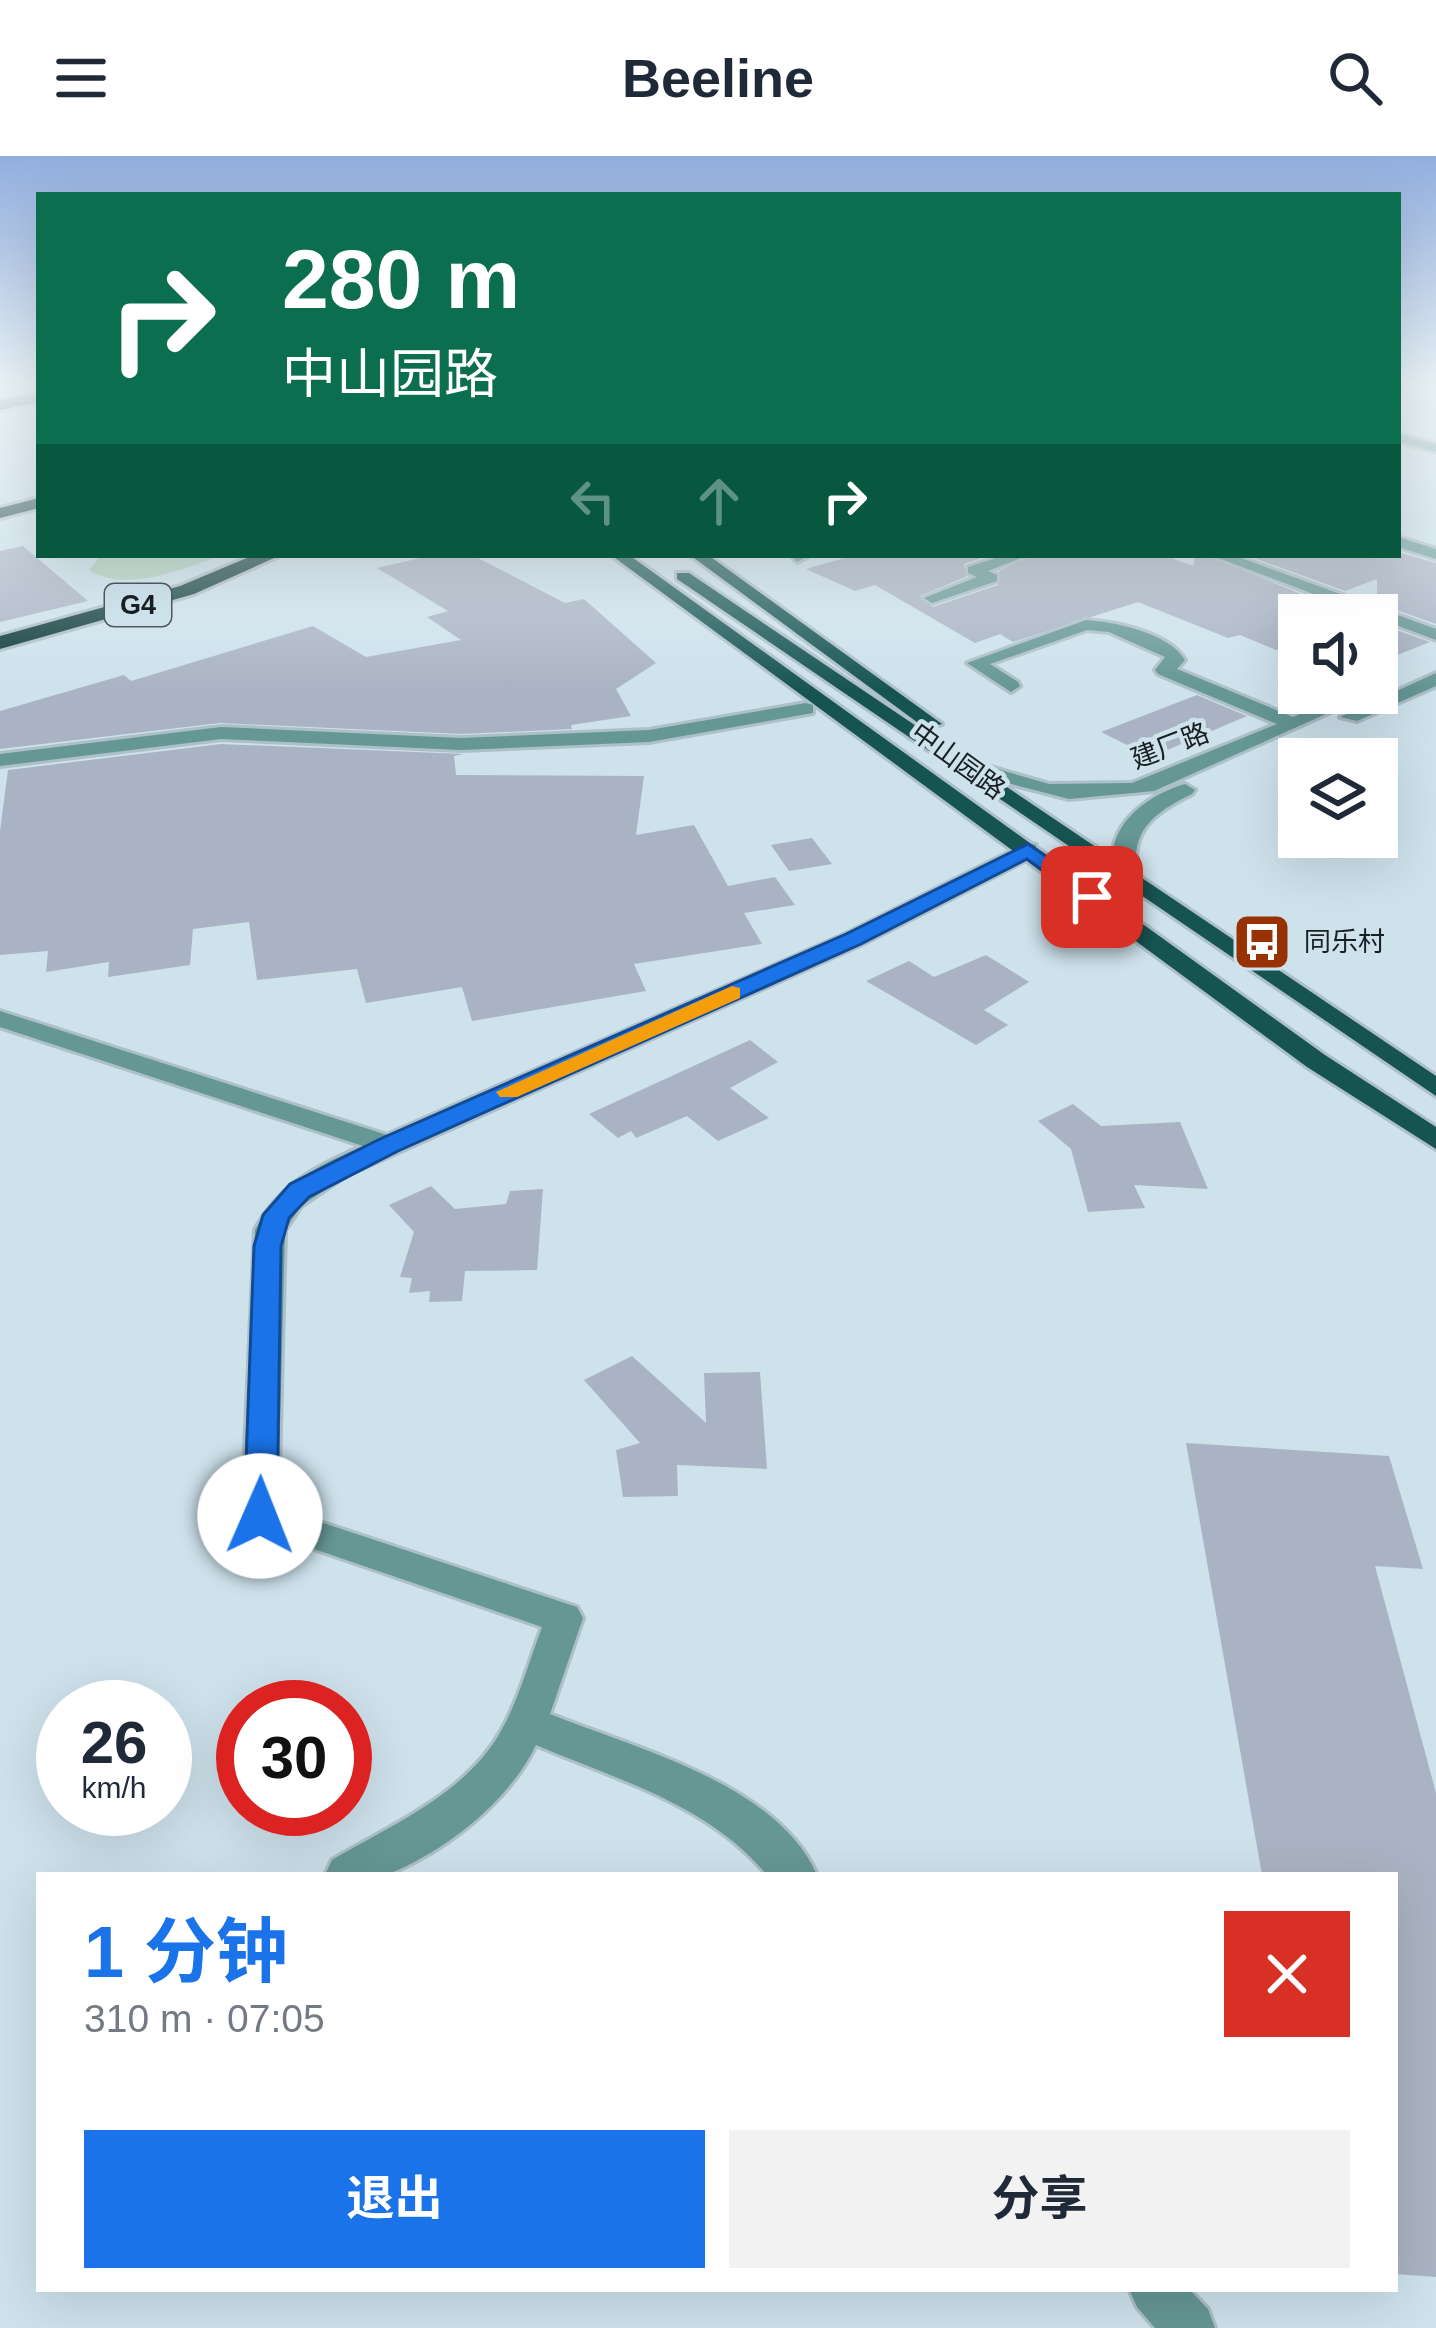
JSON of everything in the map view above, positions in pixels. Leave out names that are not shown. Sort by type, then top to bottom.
[{"type":"highway","points":[[0,518],[36,504]]},
{"type":"highway","points":[[0,518],[36,515]]},
{"type":"highway","points":[[0,633],[168,586],[229,558]]},
{"type":"highway","name":"G4","points":[[0,643],[187,590],[264,558]]},
{"type":"main road","points":[[599,558],[885,765],[990,822]]},
{"type":"main road","name":"中山园路","points":[[623,558],[1316,1061],[1436,1140]]},
{"type":"main road","name":"中山园路","points":[[658,558],[1436,1088]]},
{"type":"main road","points":[[702,558],[917,712],[1032,813]]},
{"type":"street","points":[[1401,543],[1436,554]]},
{"type":"street","points":[[932,598],[991,578],[974,570],[1012,558]]},
{"type":"street","points":[[1226,558],[1436,634]]},
{"type":"street","points":[[1011,686],[976,663],[1086,625],[1112,627],[1172,653],[1176,660],[1164,670],[1294,724]]},
{"type":"street","points":[[1398,679],[1436,662]]},
{"type":"street","name":"建厂路","points":[[1126,876],[1120,853],[1125,833],[1135,818],[1153,806],[1436,679]]},
{"type":"street","points":[[0,760],[221,733],[477,745],[649,736],[806,709]]},
{"type":"street","name":"建厂路","points":[[988,772],[1012,783],[1070,794],[1130,790],[1317,714]]},
{"type":"street","points":[[352,1872],[456,1807],[489,1780],[525,1722],[565,1618],[260,1516],[270,1230],[276,1215],[299,1190],[389,1145],[854,939],[1028,850]]},
{"type":"street","points":[[0,1019],[389,1145]]},
{"type":"street","points":[[525,1722],[708,1797],[759,1833],[792,1872]]},
{"type":"street","points":[[1158,2292],[1189,2328]]},
{"type":"green space","points":[[99,558],[214,558],[137,579],[103,577],[89,570]]},
{"type":"building","points":[[23,546],[88,601],[0,622],[0,551]]},
{"type":"building","points":[[1401,553],[1436,563],[1436,624],[1398,610],[1398,594],[1377,594],[1377,579],[1345,591],[1254,558],[1401,558]]},
{"type":"building","points":[[420,558],[478,558],[565,603],[584,599],[656,663],[616,689],[631,716],[571,725],[572,729],[461,734],[220,723],[0,749],[0,711],[124,675],[131,681],[313,626],[366,657],[461,640],[427,617],[448,611],[377,568]]},
{"type":"building","points":[[844,558],[981,558],[964,564],[966,577],[920,596],[933,607],[998,585],[999,571],[1027,558],[1171,558],[1193,566],[1194,558],[1213,558],[1301,594],[1278,594],[1276,650],[1240,635],[1228,638],[1138,602],[1013,642],[1000,634],[975,643],[875,585],[855,591],[806,569]]},
{"type":"building","points":[[1398,631],[1430,642],[1398,655]]},
{"type":"building","points":[[1197,695],[1247,716],[1151,757],[1101,732]]},
{"type":"building","points":[[221,744],[464,754],[454,756],[456,775],[644,776],[636,835],[694,825],[728,886],[775,877],[795,905],[744,913],[762,944],[634,964],[646,991],[472,1021],[462,987],[366,1003],[357,969],[257,980],[249,922],[193,929],[190,965],[108,977],[109,962],[46,972],[48,951],[0,955],[0,831],[8,770]]},
{"type":"building","points":[[812,838],[832,864],[789,871],[771,845]]},
{"type":"building","points":[[986,955],[1029,982],[984,1010],[1008,1025],[976,1045],[866,981],[909,961],[934,977]]},
{"type":"building","points":[[750,1040],[778,1062],[730,1088],[769,1118],[718,1141],[687,1116],[636,1138],[631,1131],[618,1138],[589,1114]]},
{"type":"building","points":[[1073,1104],[1101,1126],[1180,1122],[1208,1189],[1134,1185],[1145,1208],[1088,1212],[1071,1149],[1038,1121]]},
{"type":"building","points":[[431,1186],[455,1209],[506,1204],[510,1191],[543,1189],[537,1270],[465,1271],[462,1301],[429,1302],[430,1291],[409,1293],[412,1278],[400,1277],[414,1232],[389,1205]]},
{"type":"building","points":[[632,1356],[706,1423],[704,1373],[760,1372],[767,1469],[677,1465],[678,1496],[623,1497],[616,1450],[640,1443],[584,1380]]},
{"type":"building","points":[[1186,1443],[1389,1456],[1423,1569],[1375,1566],[1436,1793],[1436,2277],[1398,2274],[1398,1872],[1261,1872]]},
{"type":"slow traffic","points":[[508,1092],[732,993]]},
{"type":"place","name":"同乐村","points":[[1262,942]]},
{"type":"route","points":[[260,1516],[267,1246],[276,1215],[299,1190],[389,1145],[854,939],[1028,850],[1092,897]]}]
